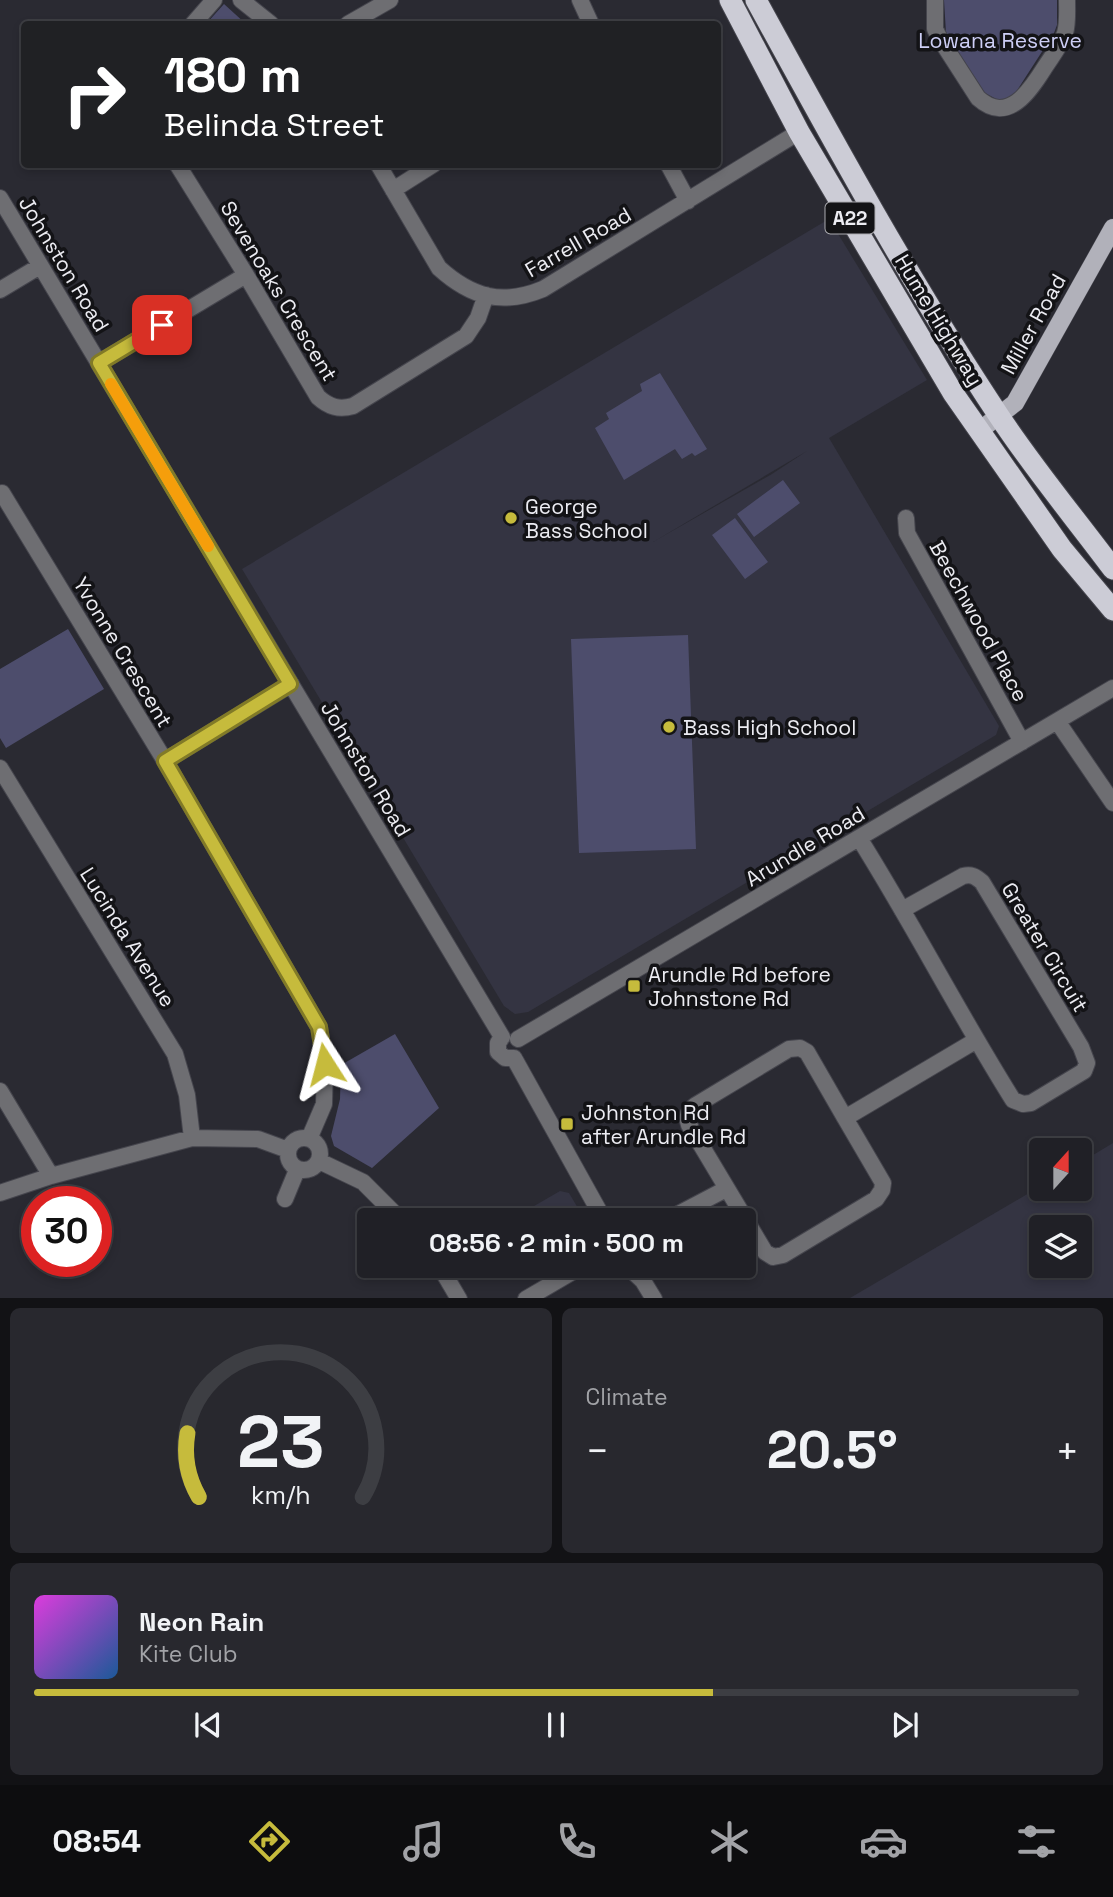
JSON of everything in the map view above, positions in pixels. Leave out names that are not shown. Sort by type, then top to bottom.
[{"type":"highway","name":"Hume Highway","points":[[730,0],[799,132],[953,393],[1062,549],[1113,610]]},
{"type":"highway","name":"Hume Highway","points":[[756,0],[854,180],[999,417],[1113,569]]},
{"type":"main road","name":"Miller Road","points":[[979,431],[1015,403],[1113,228]]},
{"type":"street","points":[[196,21],[214,0]]},
{"type":"street","points":[[242,0],[267,21]]},
{"type":"street","points":[[353,21],[390,0]]},
{"type":"street","points":[[580,0],[590,21]]},
{"type":"street","points":[[935,0],[935,29],[940,39],[978,98],[987,106],[998,109],[1017,102],[1034,84],[1065,34],[1067,0]]},
{"type":"street","name":"Farrell Road","points":[[380,168],[439,268],[464,288],[496,298],[519,297],[543,289],[799,132]]},
{"type":"street","name":"Sevenoaks Crescent","points":[[179,168],[318,397],[328,405],[341,408],[353,406],[460,340],[474,325],[486,295]]},
{"type":"street","points":[[393,190],[428,168]]},
{"type":"street","points":[[670,168],[688,201]]},
{"type":"street","name":"Johnston Road","points":[[0,198],[290,684],[510,1038]]},
{"type":"street","points":[[0,290],[40,266]]},
{"type":"street","points":[[99,363],[246,275]]},
{"type":"street","name":"Yvonne Crescent","points":[[0,494],[2,493],[165,761],[319,1027],[325,1064],[324,1104],[309,1139]]},
{"type":"street","name":"Beechwood Place","points":[[906,518],[907,534],[1022,742]]},
{"type":"street","points":[[165,761],[290,684]]},
{"type":"street","name":"Arundle Road","points":[[510,1038],[859,838],[1113,688]]},
{"type":"street","points":[[1057,721],[1113,803]]},
{"type":"street","name":"Lucinda Avenue","points":[[1,774],[175,1054],[187,1095],[192,1138]]},
{"type":"street","name":"Greater Circuit","points":[[859,838],[975,1041],[1013,1100],[1023,1104],[1031,1103],[1084,1071],[1087,1063],[1081,1047],[982,882],[969,874],[962,876],[902,910]]},
{"type":"street","points":[[510,1038],[520,1051],[514,1058],[597,1208]]},
{"type":"street","points":[[845,1118],[975,1041]]},
{"type":"street","points":[[800,1048],[807,1052],[845,1118],[883,1183],[882,1190],[877,1199],[783,1255],[772,1256],[765,1252],[686,1118],[690,1110],[789,1049],[800,1048]]},
{"type":"street","points":[[0,1091],[51,1176]]},
{"type":"street","points":[[0,1193],[51,1176],[192,1138],[258,1139],[288,1150]]},
{"type":"street","points":[[297,1139],[309,1139],[320,1149],[319,1161],[312,1169],[297,1170],[288,1160],[288,1150],[297,1139]]},
{"type":"street","points":[[319,1161],[363,1182],[389,1208]]},
{"type":"street","points":[[285,1199],[297,1170]]},
{"type":"street","points":[[690,1208],[726,1189]]},
{"type":"street","points":[[446,1278],[457,1298]]},
{"type":"street","points":[[526,1298],[561,1278]]},
{"type":"street","points":[[640,1278],[654,1298]]},
{"type":"shaded area","name":"Bass High School","points":[[829,219],[927,380],[829,438],[999,726],[996,735],[528,1012],[515,1014],[504,1006],[242,569]],"holes":[[[807,451],[772,474],[653,542]]]},
{"type":"shaded area","points":[[1113,1143],[1113,1298],[850,1298],[1029,1193],[1029,1201],[1092,1201],[1092,1156]]},
{"type":"shaded area","points":[[560,1191],[569,1193],[578,1208],[531,1208]]},
{"type":"green space","name":"Lowana Reserve","points":[[944,0],[1057,0],[1057,25],[1054,33],[1016,92],[1008,99],[998,100],[985,93],[946,33]]},
{"type":"green space","points":[[224,4],[243,21],[209,21]]},
{"type":"green space","points":[[660,373],[707,449],[682,459],[675,449],[624,480],[595,428],[609,419],[606,413],[642,391],[640,384]]},
{"type":"green space","points":[[783,480],[800,503],[754,537],[737,514]]},
{"type":"green space","points":[[735,518],[768,562],[745,579],[712,535]]},
{"type":"green space","points":[[68,629],[104,689],[6,748],[0,738],[0,669]]},
{"type":"green space","points":[[688,635],[696,849],[579,853],[571,639]]},
{"type":"green space","points":[[395,1034],[439,1108],[372,1168],[334,1146],[331,1136],[340,1099],[341,1065]]},
{"type":"slow traffic","points":[[111,384],[208,546]]},
{"type":"place","name":"George Bass School","points":[[511,518]]},
{"type":"place","name":"Bass High School","points":[[669,727]]},
{"type":"place","name":"Arundle Rd before Johnstone Rd","points":[[634,986]]},
{"type":"place","name":"Johnston Rd after Arundle Rd","points":[[567,1124]]},
{"type":"route","points":[[162,325],[99,363],[290,684],[165,761],[319,1027],[325,1064]]}]
